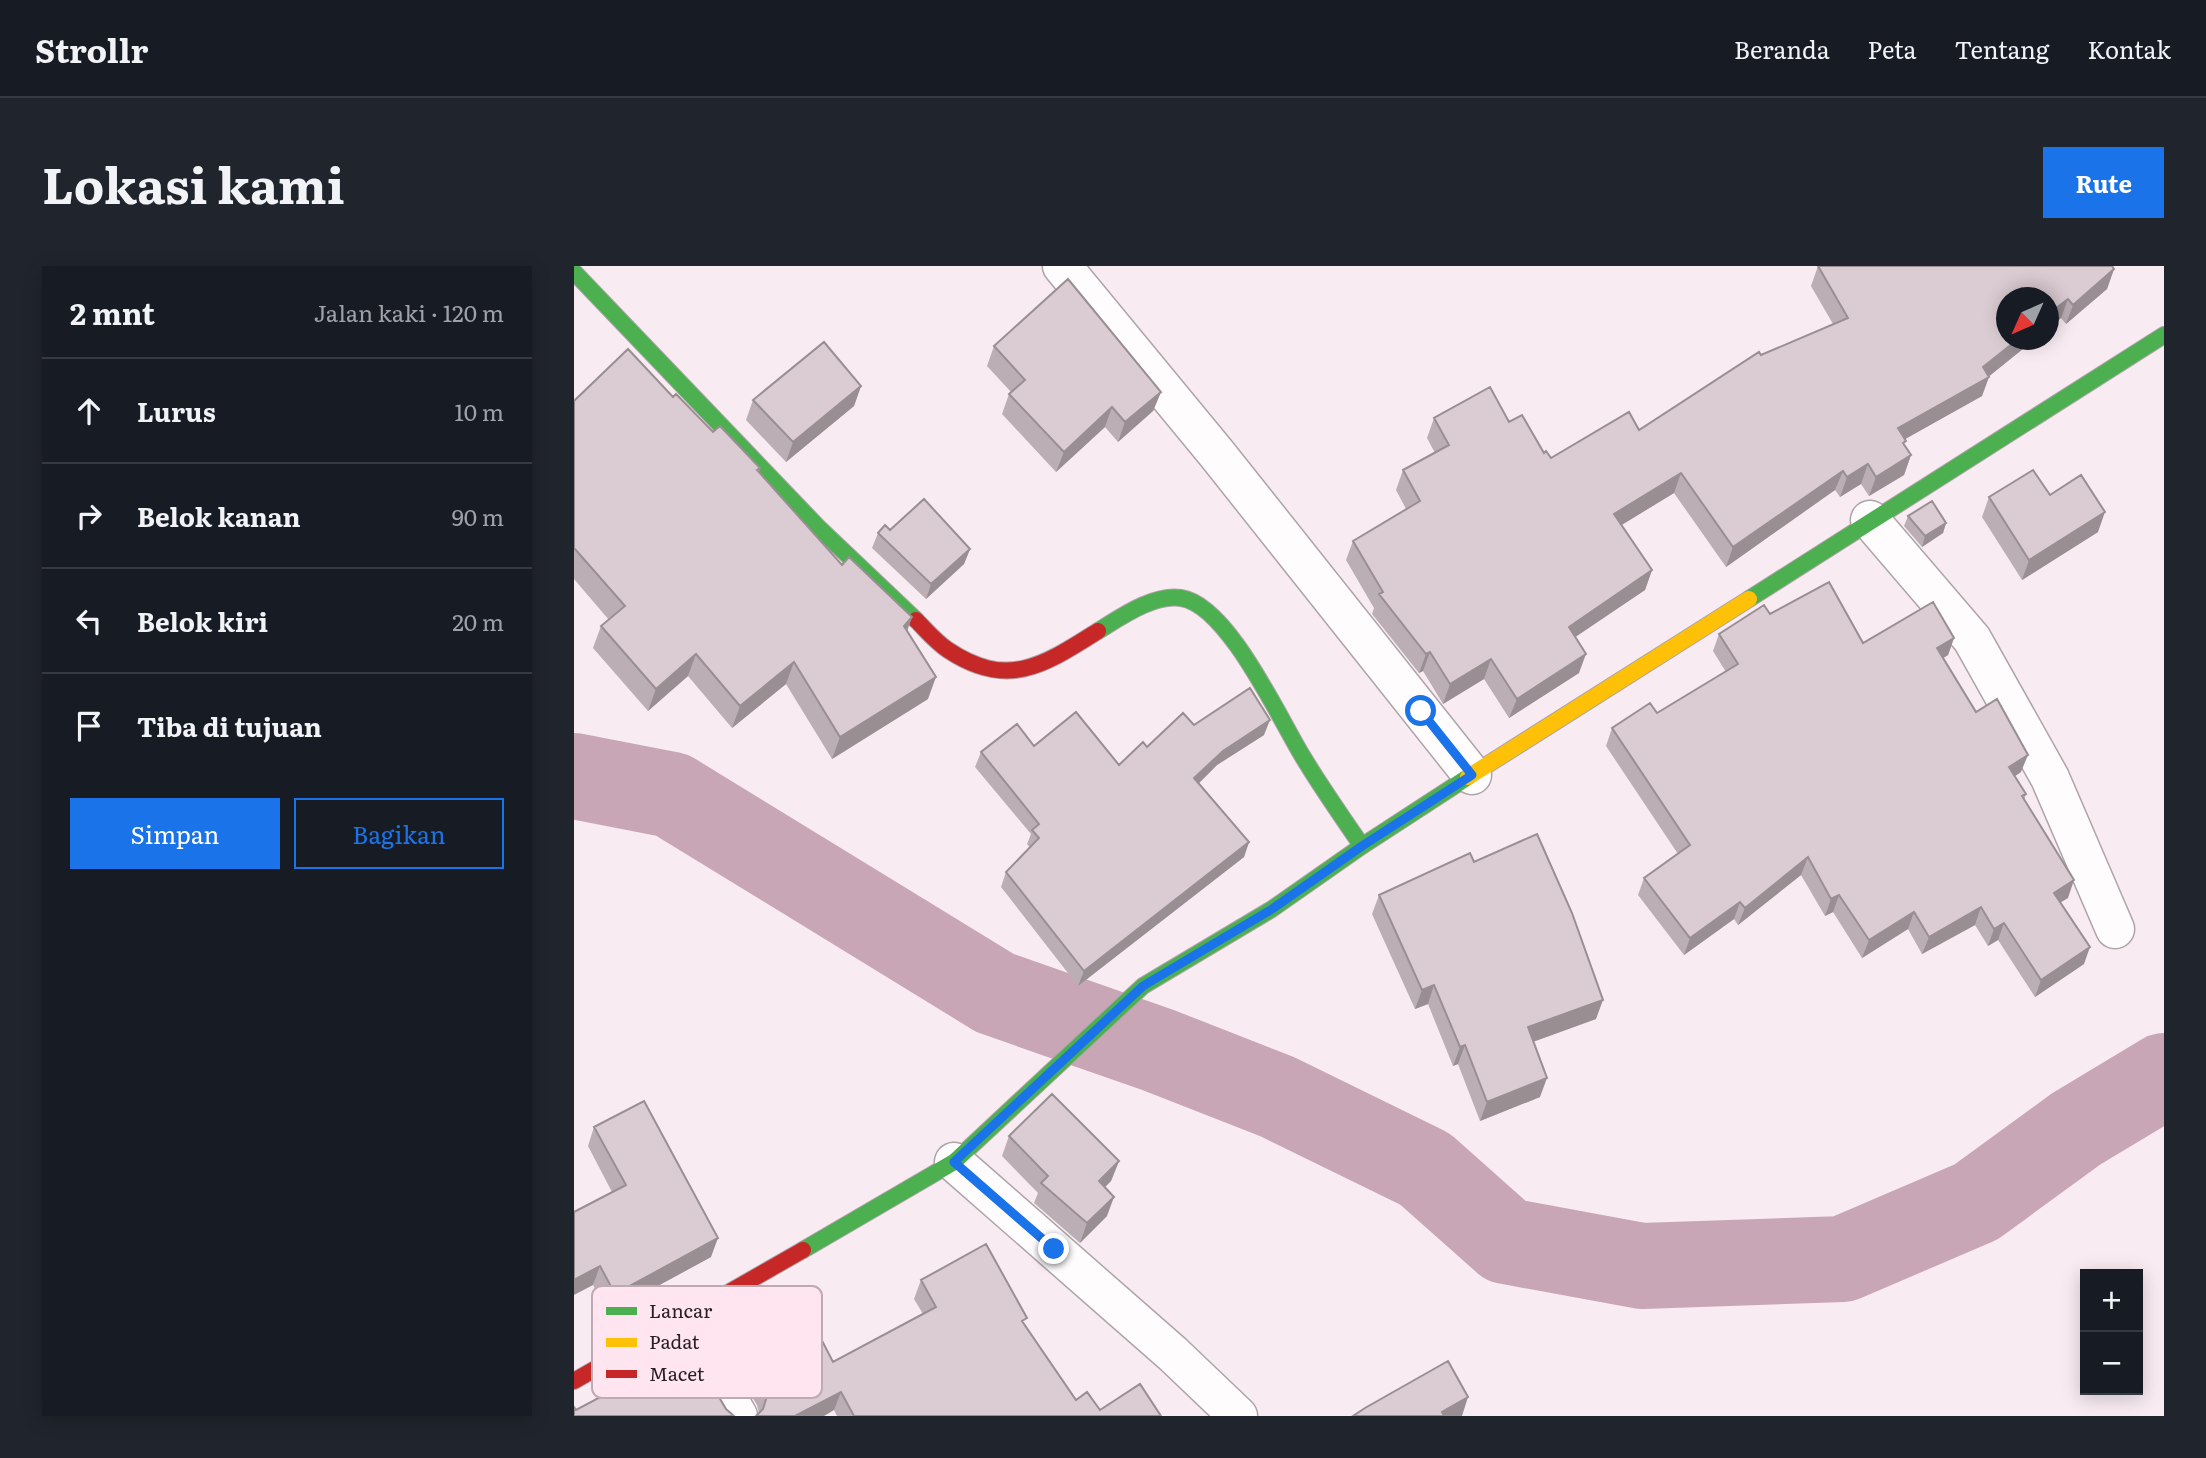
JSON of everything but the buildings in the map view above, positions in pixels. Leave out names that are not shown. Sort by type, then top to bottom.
[{"type":"street","points":[[1062,266],[1217,454],[1472,775]]},
{"type":"street","points":[[574,272],[818,527],[946,649],[963,659],[982,668],[1004,672],[1024,670],[1047,663],[1153,601],[1179,597],[1200,606],[1220,624],[1241,652],[1293,742],[1362,846]]},
{"type":"street","points":[[742,1286],[954,1162],[1143,986],[1272,909],[1362,846],[1472,775],[2164,335]]},
{"type":"street","points":[[1870,520],[1972,639],[2050,778],[2115,929]]},
{"type":"street","points":[[954,1162],[1173,1354],[1238,1416]]},
{"type":"street","points":[[574,1381],[592,1371]]},
{"type":"street","points":[[727,1398],[738,1416]]},
{"type":"waterway","points":[[574,776],[672,795],[995,993],[1158,1050],[1278,1097],[1425,1169],[1506,1241],[1642,1266],[1843,1259],[1976,1202],[2076,1129],[2164,1076]]},
{"type":"traffic: fast","points":[[574,272],[818,527],[916,620]]},
{"type":"traffic: fast","points":[[1749,599],[2164,335]]},
{"type":"traffic: fast","points":[[1098,631],[1127,613],[1159,600],[1181,598],[1199,605],[1217,620],[1251,666],[1310,768],[1362,846]]},
{"type":"traffic: fast","points":[[803,1250],[954,1162],[1143,986],[1272,909],[1468,777]]},
{"type":"traffic: slow","points":[[1468,777],[1749,599]]},
{"type":"traffic: jam","points":[[916,620],[935,640],[969,662],[989,669],[1008,671],[1043,662],[1098,631]]},
{"type":"traffic: jam","points":[[740,1286],[803,1250]]},
{"type":"traffic: jam","points":[[574,1381],[592,1371]]},
{"type":"route","points":[[1054,1249],[954,1162],[1143,986],[1272,909],[1362,846],[1472,775],[1421,711]]}]
